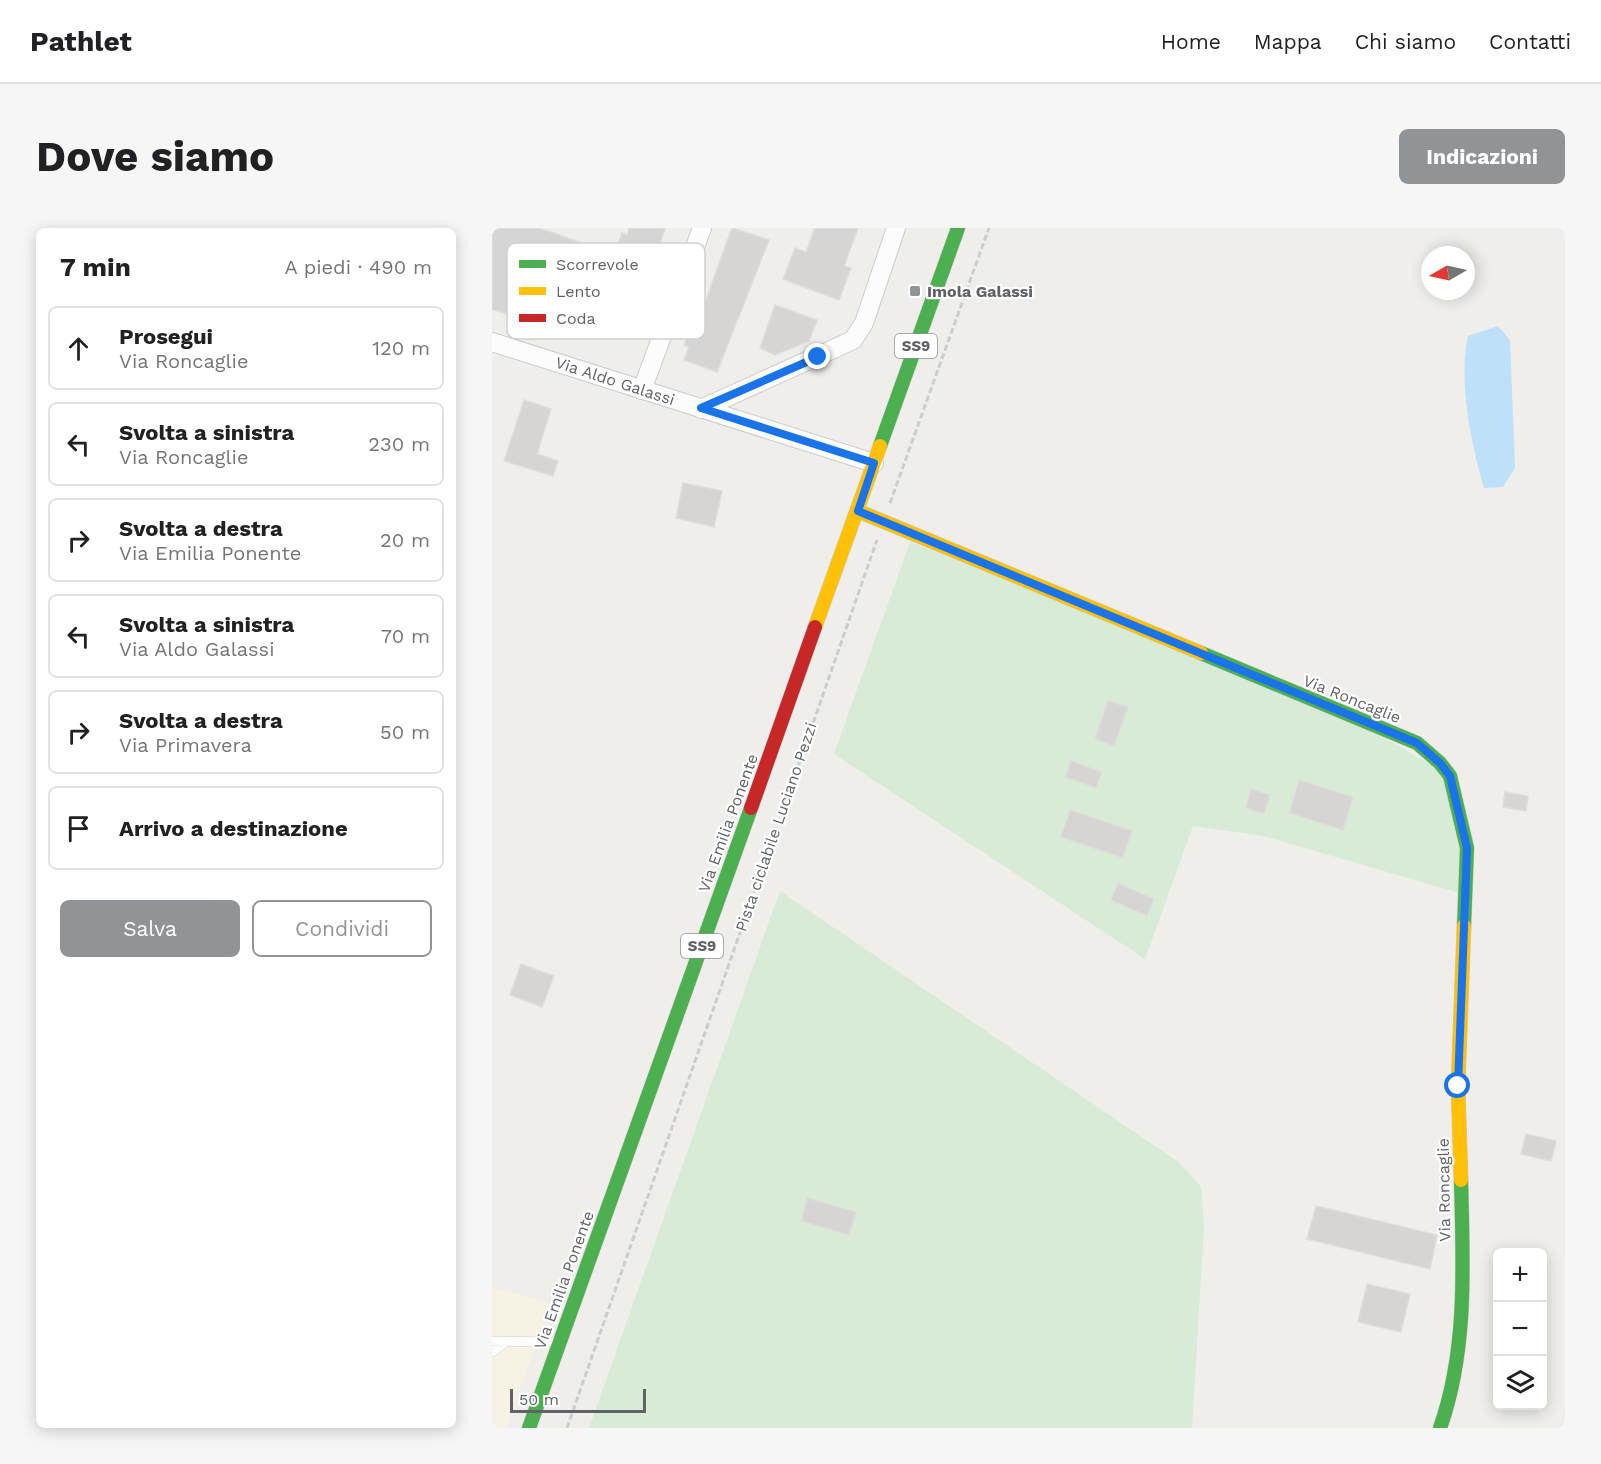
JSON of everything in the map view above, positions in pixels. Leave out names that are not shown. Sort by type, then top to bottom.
[{"type":"street","points":[[696,243],[702,228]]},
{"type":"street","points":[[701,408],[853,340],[864,323],[896,228]]},
{"type":"street","name":"Via Emilia Ponente","points":[[529,1428],[958,228]]},
{"type":"street","points":[[642,390],[661,339]]},
{"type":"street","name":"Via Aldo Galassi","points":[[492,342],[874,463]]},
{"type":"street","name":"Via Roncaglie","points":[[858,511],[1417,743],[1440,763],[1450,776],[1467,848],[1458,1086],[1462,1217],[1460,1330],[1452,1394],[1440,1428]]},
{"type":"lane","points":[[492,1341],[505,1343],[559,1342]]},
{"type":"lane","points":[[492,1353],[505,1343]]},
{"type":"path","name":"Pista ciclabile Luciano Pezzi","points":[[567,1428],[883,523],[989,228]]},
{"type":"shaded area","points":[[492,1287],[551,1303],[506,1428],[492,1428]]},
{"type":"green space","points":[[910,542],[1331,707],[1447,774],[1467,895],[1263,836],[1193,826],[1145,959],[834,754]]},
{"type":"green space","points":[[780,891],[1177,1161],[1201,1186],[1204,1227],[1192,1428],[589,1428]]},
{"type":"water","points":[[1498,326],[1510,340],[1515,468],[1503,487],[1484,488],[1467,412],[1465,353],[1468,336]]},
{"type":"building","points":[[492,228],[539,228],[582,243],[507,243],[507,314],[492,309]]},
{"type":"building","points":[[629,228],[665,228],[660,243],[619,243],[622,233],[627,235]]},
{"type":"building","points":[[732,228],[769,240],[717,372],[684,360],[689,347],[684,345],[686,339],[705,339],[705,302]]},
{"type":"building","points":[[815,228],[858,228],[844,266],[851,268],[839,300],[783,279],[795,248],[806,252]]},
{"type":"building","points":[[775,305],[817,320],[809,341],[775,355],[760,348]]},
{"type":"building","points":[[524,400],[551,409],[537,454],[558,461],[553,476],[504,461]]},
{"type":"building","points":[[683,483],[722,491],[714,527],[676,518]]},
{"type":"building","points":[[1108,701],[1128,707],[1114,746],[1095,739]]},
{"type":"building","points":[[1071,761],[1102,772],[1096,788],[1065,777]]},
{"type":"building","points":[[1299,780],[1353,797],[1343,830],[1289,813]]},
{"type":"building","points":[[1251,789],[1270,795],[1264,814],[1246,808]]},
{"type":"building","points":[[1505,792],[1528,796],[1526,811],[1503,807]]},
{"type":"building","points":[[1070,810],[1132,831],[1123,858],[1061,837]]},
{"type":"building","points":[[1118,883],[1154,899],[1147,916],[1111,900]]},
{"type":"building","points":[[521,964],[554,976],[542,1007],[510,995]]},
{"type":"building","points":[[1526,1134],[1556,1141],[1551,1161],[1521,1154]]},
{"type":"building","points":[[807,1198],[856,1212],[849,1235],[801,1221]]},
{"type":"building","points":[[1316,1206],[1437,1235],[1430,1269],[1307,1239]]},
{"type":"building","points":[[1367,1284],[1410,1294],[1401,1332],[1358,1322]]},
{"type":"traffic: fast","points":[[880,446],[958,228]]},
{"type":"traffic: fast","points":[[1201,653],[1417,743],[1440,763],[1450,776],[1467,848],[1464,926]]},
{"type":"traffic: fast","points":[[529,1428],[751,808]]},
{"type":"traffic: fast","points":[[1440,1428],[1455,1367],[1462,1305],[1461,1180]]},
{"type":"traffic: slow","points":[[815,627],[880,446]]},
{"type":"traffic: slow","points":[[858,511],[1201,653]]},
{"type":"traffic: slow","points":[[1461,1180],[1458,1086],[1464,926]]},
{"type":"traffic: jam","points":[[751,808],[815,627]]},
{"type":"place","name":"Imola Galassi","points":[[915,291]]},
{"type":"route","points":[[818,357],[701,408],[874,463],[858,511],[1417,743],[1440,763],[1450,776],[1467,848],[1458,1086]]}]
